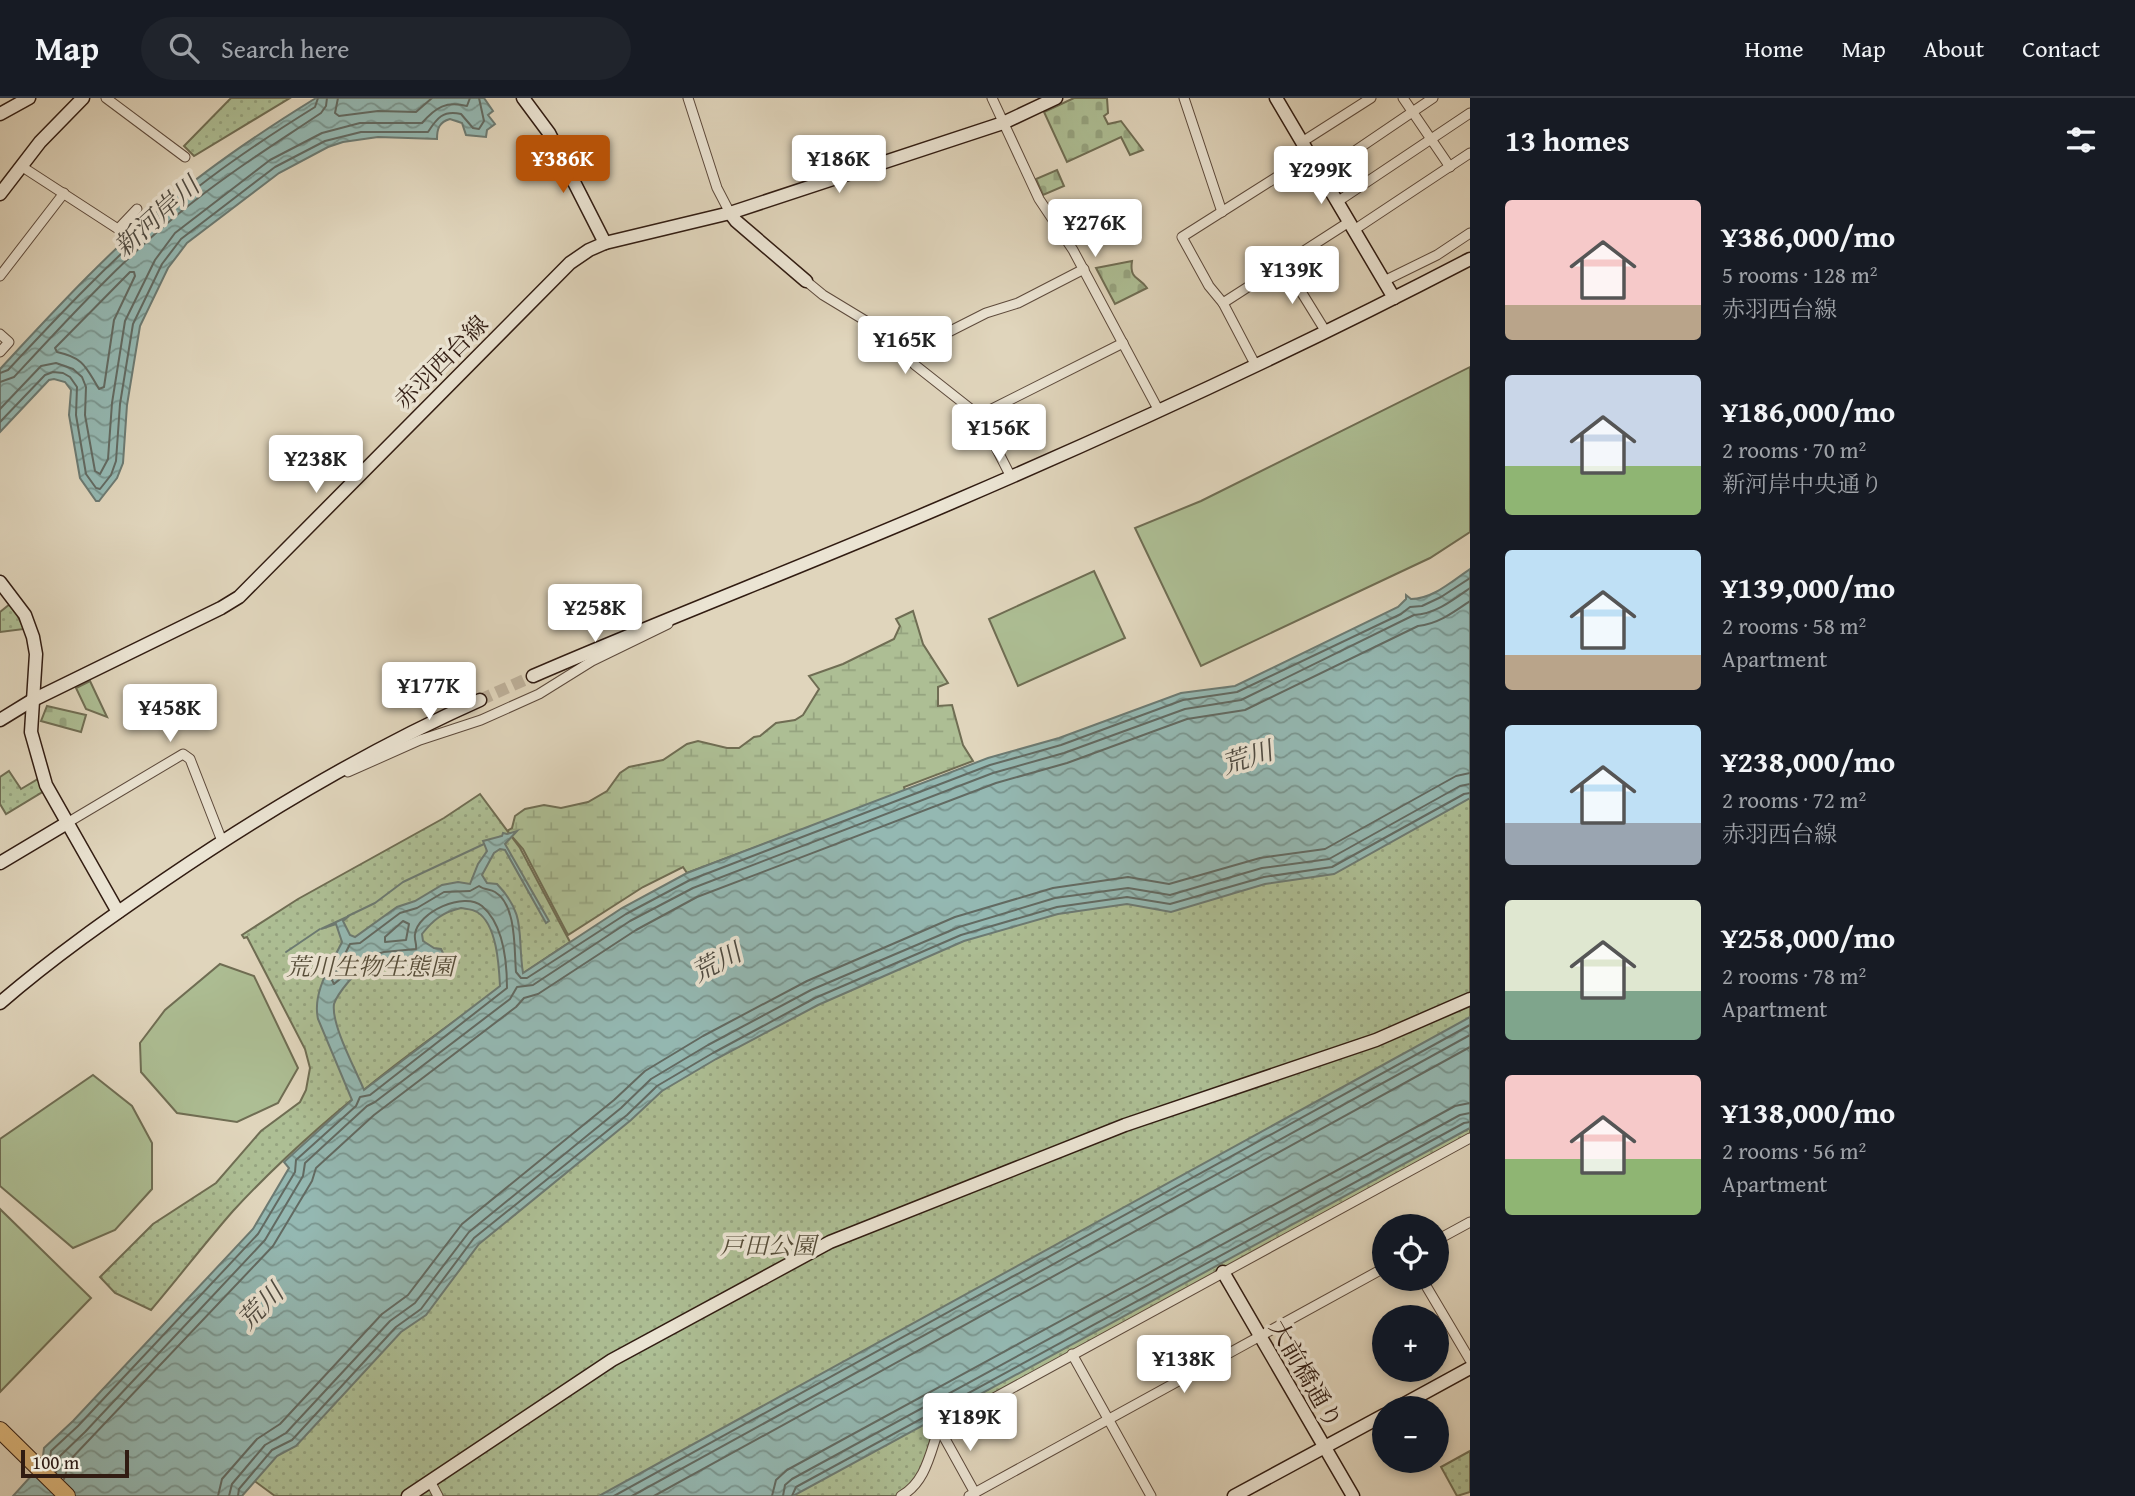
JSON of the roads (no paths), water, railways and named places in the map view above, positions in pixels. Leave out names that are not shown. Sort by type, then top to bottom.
[{"type":"highway","points":[[0,1430],[67,1496]]},
{"type":"highway","points":[[0,1442],[56,1496]]},
{"type":"street","points":[[0,114],[29,98]]},
{"type":"street","points":[[0,194],[40,142],[83,98]]},
{"type":"street","points":[[106,98],[185,157]]},
{"type":"street","points":[[523,98],[548,133],[605,243]]},
{"type":"street","points":[[688,98],[717,188],[736,221],[838,306],[894,338],[921,370],[978,416],[1011,477]]},
{"type":"street","points":[[992,98],[1039,199],[1084,269],[1159,411]]},
{"type":"street","name":"赤羽西台線","points":[[0,720],[31,701],[239,597],[570,263],[589,250],[605,243],[730,213],[1003,123],[1056,98]]},
{"type":"street","points":[[1184,98],[1222,212]]},
{"type":"street","points":[[1276,98],[1394,298]]},
{"type":"street","points":[[1302,142],[1356,102],[1371,98]]},
{"type":"street","points":[[1404,98],[1450,167]]},
{"type":"street","points":[[1321,174],[1433,98]]},
{"type":"street","points":[[1338,202],[1470,113]]},
{"type":"street","points":[[1223,303],[1283,264],[1352,226],[1470,153]]},
{"type":"street","points":[[1256,366],[1223,303],[1209,286],[1182,237],[1310,156]]},
{"type":"street","points":[[21,166],[118,229],[137,209]]},
{"type":"street","points":[[0,276],[64,193]]},
{"type":"street","points":[[1384,281],[1437,255],[1470,233]]},
{"type":"street","points":[[533,676],[1011,477],[1256,366],[1470,259]]},
{"type":"street","points":[[1283,264],[1326,332]]},
{"type":"street","points":[[907,354],[986,313],[1018,303],[1084,269]]},
{"type":"street","points":[[0,334],[9,342],[0,352]]},
{"type":"street","points":[[978,416],[1123,343]]},
{"type":"street","points":[[0,582],[21,608],[32,629],[36,654],[31,701],[33,742],[46,785],[118,912]]},
{"type":"street","points":[[333,773],[344,775],[409,745],[481,720],[539,694],[592,661],[665,627],[676,617]]},
{"type":"street","points":[[0,1003],[118,912],[222,841],[333,773],[480,700]]},
{"type":"street","points":[[0,863],[183,754],[190,759],[222,841]]},
{"type":"street","points":[[408,1496],[612,1360],[830,1242],[1083,1140],[1376,1041],[1470,999]]},
{"type":"street","points":[[901,1496],[910,1491],[924,1473],[939,1427],[1470,1138]]},
{"type":"street","points":[[1449,1233],[1470,1222]]},
{"type":"street","name":"大前橋通り","points":[[1223,1272],[1353,1496]]},
{"type":"street","points":[[939,1427],[972,1494],[1372,1275]]},
{"type":"street","points":[[1429,1291],[1470,1360]]},
{"type":"street","points":[[1072,1354],[1151,1496]]},
{"type":"street","points":[[1419,1396],[1470,1368]]},
{"type":"street","points":[[1234,1496],[1372,1422]]},
{"type":"street","points":[[430,1481],[438,1496]]},
{"type":"water","name":"新河岸川","points":[[316,98],[484,98],[493,111],[488,115],[495,124],[487,130],[486,137],[466,135],[462,123],[450,119],[439,126],[437,139],[378,137],[328,147],[279,173],[187,243],[168,268],[140,326],[127,405],[123,463],[117,478],[99,501],[96,501],[80,478],[69,415],[71,390],[65,382],[49,380],[0,432],[0,369],[40,326],[102,262],[167,203],[239,148]]},
{"type":"water","name":"荒川","points":[[1470,569],[1470,798],[1334,874],[1265,884],[1171,912],[1127,904],[1058,914],[964,941],[818,1005],[716,1059],[662,1091],[631,1120],[479,1244],[426,1315],[401,1332],[296,1446],[277,1456],[242,1496],[13,1496],[42,1464],[44,1448],[73,1421],[253,1229],[289,1168],[284,1162],[352,1100],[318,1019],[320,989],[342,942],[336,924],[321,929],[349,916],[343,921],[350,935],[355,937],[397,907],[415,901],[442,885],[458,882],[470,884],[487,851],[483,841],[517,831],[505,844],[549,921],[546,923],[505,850],[500,849],[494,853],[482,875],[487,883],[497,884],[513,906],[519,926],[523,973],[622,908],[687,873],[988,758],[1059,738],[1181,693],[1235,686],[1398,607],[1406,599],[1406,595],[1411,599],[1427,596]],"holes":[[[461,908],[477,912],[489,926],[496,946],[500,986],[364,1090],[336,1023],[336,998],[353,977],[374,962],[392,958],[429,958],[444,955],[441,949],[423,941],[422,934],[439,917]]]},
{"type":"water","points":[[1470,1017],[1470,1128],[793,1496],[599,1496]]},
{"type":"waterway","points":[[348,916],[375,903],[403,882],[484,844]]},
{"type":"waterway","points":[[286,952],[320,929]]},
{"type":"tunnel","points":[[480,700],[533,676]]},
{"type":"park label","name":"荒川生物生態園","points":[[370,966]]},
{"type":"park label","name":"戸田公園","points":[[768,1245]]}]
